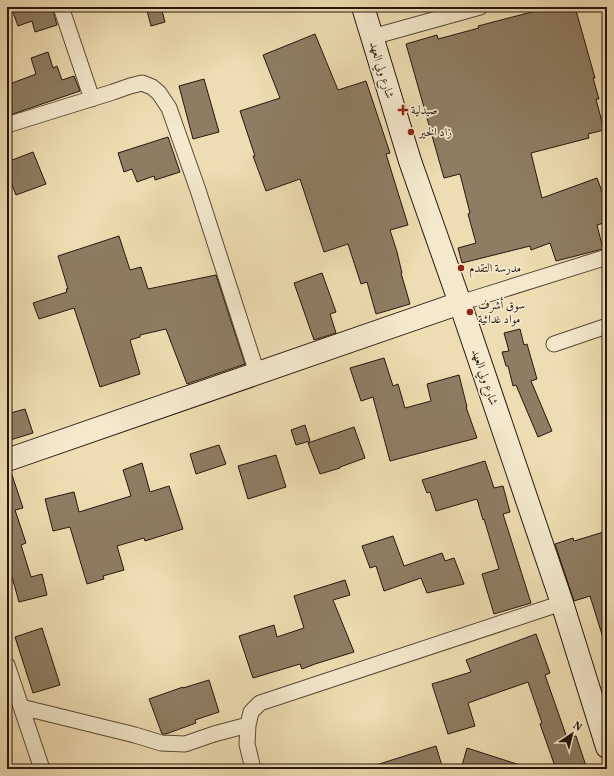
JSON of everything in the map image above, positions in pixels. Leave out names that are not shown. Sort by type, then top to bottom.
[{"type":"main road","name":"شارع ولي العهد","points":[[363,7],[410,162],[460,303],[562,602],[607,747]]},
{"type":"main road","points":[[7,460],[460,303]]},
{"type":"street","points":[[61,7],[92,99]]},
{"type":"street","points":[[372,37],[480,7]]},
{"type":"street","points":[[7,125],[130,86],[142,83],[152,87],[169,108],[198,190],[257,373]]},
{"type":"street","points":[[460,303],[607,257]]},
{"type":"street","points":[[554,344],[607,326]]},
{"type":"street","points":[[253,769],[247,744],[248,725],[251,712],[260,703],[562,602]]},
{"type":"street","points":[[7,665],[42,769]]},
{"type":"street","points":[[21,707],[135,735],[161,743],[185,744],[214,734],[248,725]]},
{"type":"building","points":[[11,7],[52,7],[57,25],[35,32],[32,21],[18,26]]},
{"type":"building","points":[[146,7],[161,7],[165,22],[151,26]]},
{"type":"building","points":[[551,7],[575,7],[595,78],[593,78],[599,99],[596,99],[604,130],[588,134],[589,138],[531,153],[542,198],[597,178],[607,205],[607,222],[597,225],[603,249],[556,261],[550,243],[531,250],[530,246],[462,263],[458,248],[476,243],[468,214],[470,213],[460,174],[444,178],[406,44],[437,35],[438,39],[479,28],[478,26]]},
{"type":"building","points":[[315,34],[338,90],[366,81],[390,153],[386,154],[408,225],[390,230],[410,304],[376,314],[367,282],[361,284],[348,244],[324,252],[300,179],[266,191],[253,156],[255,156],[240,111],[280,98],[263,55]]},
{"type":"building","points":[[48,52],[53,68],[57,66],[62,80],[74,76],[80,91],[7,116],[7,85],[36,74],[31,58]]},
{"type":"building","points":[[204,79],[219,132],[193,139],[179,86]]},
{"type":"building","points":[[168,137],[180,172],[155,180],[154,176],[137,182],[132,169],[124,172],[118,153]]},
{"type":"building","points":[[33,152],[46,184],[16,195],[7,172],[7,162]]},
{"type":"building","points":[[119,236],[130,270],[141,267],[148,289],[216,275],[245,364],[187,384],[166,329],[140,335],[140,337],[130,340],[140,374],[100,387],[74,308],[39,319],[33,303],[67,292],[66,289],[68,289],[58,256]]},
{"type":"building","points":[[322,273],[336,312],[330,314],[336,333],[314,340],[294,283]]},
{"type":"building","points":[[520,329],[524,345],[527,344],[537,379],[531,381],[552,431],[538,437],[516,385],[513,386],[508,366],[506,366],[502,352],[509,351],[504,333]]},
{"type":"building","points":[[384,358],[393,386],[398,384],[405,408],[431,401],[427,384],[459,375],[466,407],[477,438],[390,461],[373,397],[361,401],[350,368]]},
{"type":"building","points":[[25,409],[33,433],[7,441],[7,414]]},
{"type":"building","points":[[305,425],[310,441],[296,445],[291,430]]},
{"type":"building","points":[[354,427],[365,458],[320,474],[308,443]]},
{"type":"building","points":[[219,445],[226,464],[196,474],[190,454]]},
{"type":"building","points":[[276,455],[286,487],[248,499],[238,466]]},
{"type":"building","points":[[485,461],[494,488],[503,486],[510,512],[503,514],[531,603],[494,614],[482,574],[499,569],[477,499],[436,511],[430,492],[427,493],[422,480]]},
{"type":"building","points":[[142,463],[150,492],[169,486],[183,529],[145,541],[144,538],[117,546],[124,570],[103,576],[104,579],[87,584],[70,527],[53,531],[45,499],[74,492],[79,512],[131,496],[123,470]]},
{"type":"building","points":[[7,472],[11,472],[23,508],[15,510],[26,543],[21,545],[31,577],[42,574],[47,595],[19,602],[10,570],[7,571]]},
{"type":"building","points":[[607,531],[607,641],[604,641],[590,596],[574,601],[555,544],[573,538],[574,541]]},
{"type":"building","points":[[393,536],[404,566],[442,553],[445,561],[454,558],[464,584],[427,593],[421,578],[384,591],[376,566],[370,568],[362,546]]},
{"type":"building","points":[[345,580],[350,595],[333,600],[354,652],[302,669],[300,664],[253,678],[239,636],[274,625],[277,637],[304,628],[294,596]]},
{"type":"building","points":[[42,628],[60,685],[33,693],[15,637]]},
{"type":"building","points":[[536,634],[550,673],[545,675],[567,738],[576,736],[587,769],[556,769],[540,724],[542,723],[528,682],[468,703],[475,726],[448,734],[432,684],[471,672],[466,660]]},
{"type":"building","points":[[209,680],[219,712],[195,720],[196,723],[166,734],[162,734],[149,699]]},
{"type":"building","points":[[436,746],[443,769],[374,769],[373,766]]},
{"type":"building","points":[[467,748],[523,766],[522,769],[461,769]]},
{"type":"place","name":"صيدلية","points":[[403,110]]},
{"type":"place","name":"زاد الخير","points":[[411,132]]},
{"type":"place","name":"مدرسة التقدم","points":[[461,268]]},
{"type":"place","name":"سوق أشرف مواد غدائية","points":[[470,312]]}]
